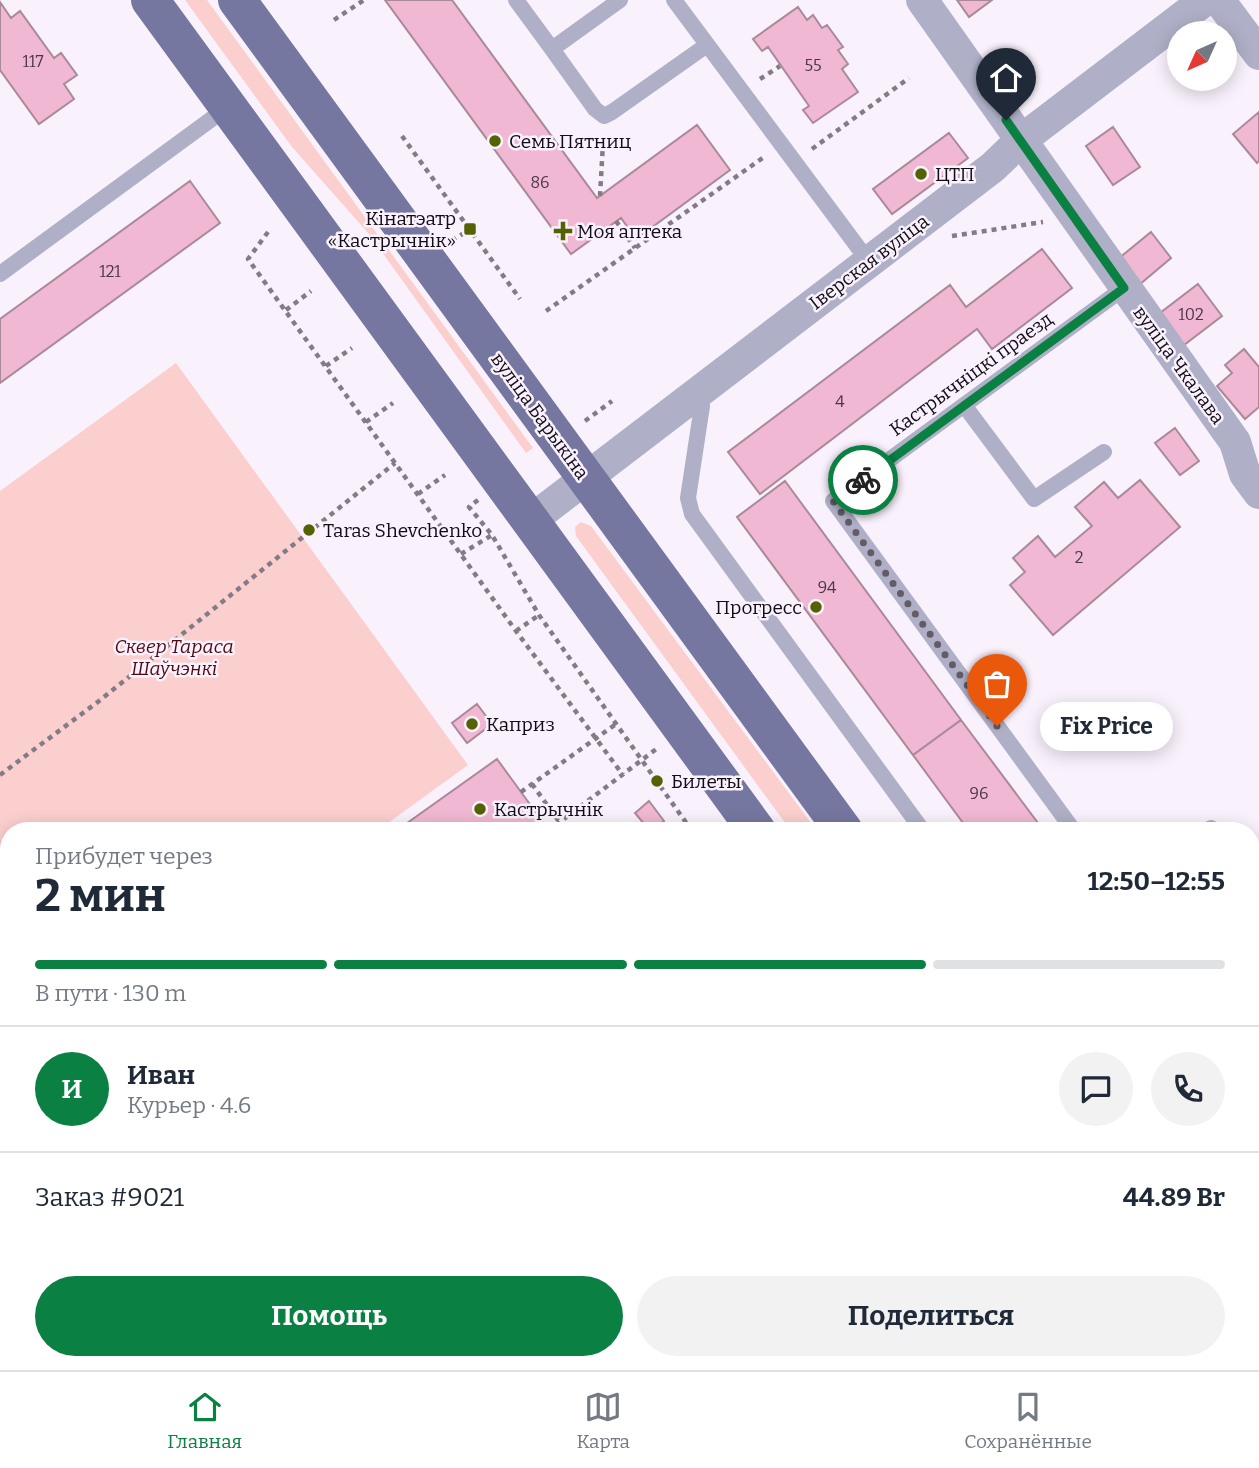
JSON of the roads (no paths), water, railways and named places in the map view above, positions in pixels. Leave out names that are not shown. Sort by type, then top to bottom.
[{"type":"main road","points":[[150,0],[750,822]]},
{"type":"main road","name":"вуліца Барыкіна","points":[[236,0],[837,822]]},
{"type":"street","name":"вуліца Чкалава","points":[[922,0],[1235,442],[1245,474],[1259,493]]},
{"type":"street","name":"Іверская вуліца","points":[[530,521],[993,167],[1020,141],[1205,0]]},
{"type":"street","points":[[1219,0],[1259,54]]},
{"type":"lane","points":[[516,0],[595,109],[604,116],[707,45]]},
{"type":"lane","points":[[552,49],[620,0]]},
{"type":"lane","points":[[674,0],[869,262]]},
{"type":"lane","points":[[0,274],[228,107]]},
{"type":"lane","name":"Кастрычніцкі праезд","points":[[1067,822],[833,501],[1124,288]]},
{"type":"lane","points":[[696,394],[702,407],[688,498],[692,514],[916,822]]},
{"type":"lane","points":[[964,405],[1034,499],[1104,452]]},
{"type":"place","name":"Семь Пятниц","points":[[495,141]]},
{"type":"place","name":"ЦТП","points":[[921,174]]},
{"type":"place","name":"Кінатэатр «Кастрычнік»","points":[[470,229]]},
{"type":"place","name":"Моя аптека","points":[[563,231]]},
{"type":"place","name":"Taras Shevchenko","points":[[309,530]]},
{"type":"place","name":"Прогресс","points":[[816,607]]},
{"type":"place","name":"Каприз","points":[[472,724]]},
{"type":"place","name":"Fix Price","points":[[997,726]]},
{"type":"place","name":"Билеты","points":[[657,781]]},
{"type":"place","name":"Кастрычнік","points":[[480,809]]},
{"type":"park label","name":"Сквер Тараса Шаўчэнкі","points":[[174,657]]}]
